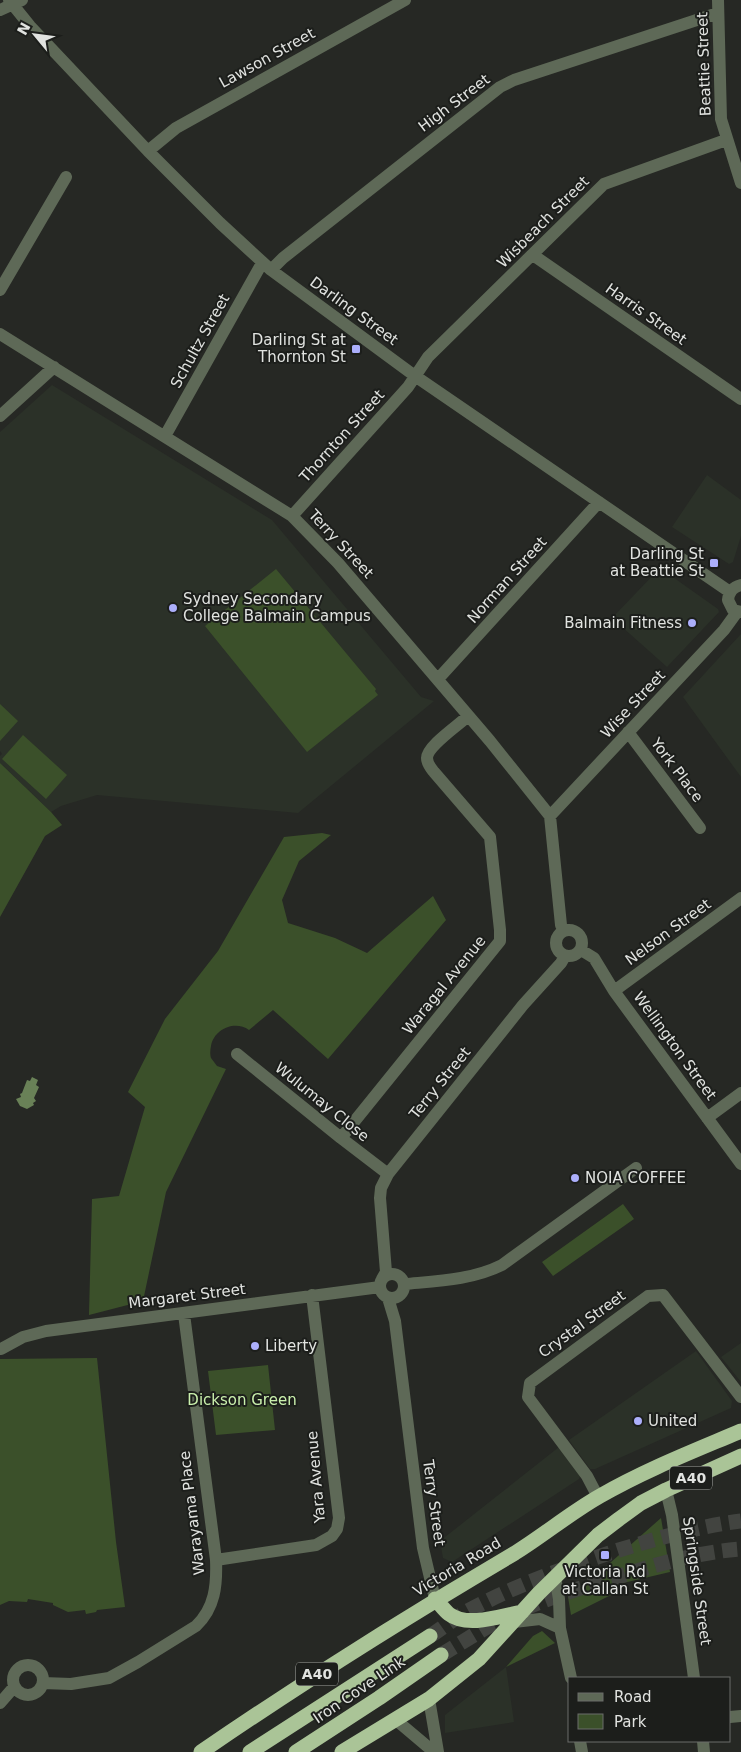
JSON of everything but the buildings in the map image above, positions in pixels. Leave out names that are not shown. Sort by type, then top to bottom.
[{"type":"highway","name":"Victoria Road","points":[[201,1752],[288,1692],[435,1599],[527,1545],[598,1497],[645,1472],[741,1431]]},
{"type":"highway","name":"A40","points":[[342,1752],[429,1698],[479,1659],[555,1577],[598,1535],[641,1502],[741,1456]]},
{"type":"highway","points":[[435,1599],[449,1615],[462,1620],[518,1617]]},
{"type":"highway","name":"Iron Cove Link","points":[[250,1752],[430,1636]]},
{"type":"highway","name":"Iron Cove Link","points":[[296,1752],[380,1698],[441,1655]]},
{"type":"street","name":"Lawson Street","points":[[148,151],[176,128],[405,0]]},
{"type":"street","name":"Beattie Street","points":[[718,0],[720,110],[726,140],[741,183]]},
{"type":"street","name":"Darling Street","points":[[11,4],[148,151],[267,267],[415,376],[730,592]]},
{"type":"street","name":"High Street","points":[[267,267],[290,252],[500,87],[514,80],[718,13]]},
{"type":"street","name":"Wisbeach Street","points":[[415,376],[428,357],[604,184],[726,140]]},
{"type":"street","points":[[0,290],[66,177]]},
{"type":"street","name":"Harris Street","points":[[533,255],[741,399]]},
{"type":"street","name":"Schultz Street","points":[[165,436],[267,267]]},
{"type":"street","name":"Terry Street","points":[[0,334],[292,516],[338,564],[438,680],[550,816]]},
{"type":"street","points":[[0,416],[54,367]]},
{"type":"street","name":"Thornton Street","points":[[292,516],[404,391],[415,376]]},
{"type":"street","name":"Norman Street","points":[[438,680],[599,502]]},
{"type":"street","points":[[739,612],[728,604],[730,592],[736,586],[741,585]]},
{"type":"street","name":"Wise Street","points":[[550,816],[739,612]]},
{"type":"street","name":"Waragal Avenue","points":[[341,1138],[500,941],[490,837],[434,772],[427,759],[431,748],[468,716]]},
{"type":"street","name":"York Place","points":[[628,732],[700,828]]},
{"type":"street","points":[[550,816],[564,931]]},
{"type":"street","name":"Nelson Street","points":[[614,991],[741,898]]},
{"type":"street","points":[[564,931],[572,931],[579,935],[582,942],[581,950],[574,956],[565,956],[558,950],[556,942],[564,931]]},
{"type":"street","name":"Wellington Street","points":[[581,950],[594,958],[614,991],[741,1164]]},
{"type":"street","name":"Terry Street","points":[[435,1599],[423,1548],[395,1321],[387,1290],[380,1198],[381,1188],[388,1174],[523,1005],[561,963],[565,956]]},
{"type":"street","name":"Wulumay Close","points":[[237,1054],[388,1174]]},
{"type":"street","points":[[707,1118],[741,1093]]},
{"type":"street","name":"Margaret Street","points":[[1,1349],[22,1337],[46,1331],[184,1314],[312,1295],[387,1290],[389,1274],[401,1279],[469,1277],[502,1265],[636,1168]]},
{"type":"street","name":"Terry Street","points":[[385,1246],[401,1279]]},
{"type":"street","points":[[387,1290],[403,1293],[401,1279]]},
{"type":"street","name":"Yara Avenue","points":[[216,1560],[316,1545],[332,1536],[337,1529],[339,1518],[312,1295]]},
{"type":"street","name":"Crystal Street","points":[[598,1497],[587,1476],[528,1397],[530,1383],[648,1296],[664,1295],[741,1397]]},
{"type":"street","name":"Warayama Place","points":[[43,1683],[71,1684],[108,1678],[196,1626],[212,1606],[215,1589],[216,1560],[184,1314]]},
{"type":"street","name":"Springside Street","points":[[666,1490],[672,1516],[694,1677]]},
{"type":"street","points":[[555,1577],[559,1599],[560,1628],[571,1677]]},
{"type":"street","points":[[518,1617],[540,1619],[560,1628]]},
{"type":"street","points":[[23,1665],[38,1669],[43,1678],[43,1683],[38,1692],[29,1696],[20,1694],[14,1687],[13,1676],[23,1665]]},
{"type":"street","points":[[0,1703],[14,1687]]},
{"type":"street","points":[[429,1698],[438,1752]]},
{"type":"street","points":[[396,1720],[434,1752]]},
{"type":"shaded area","name":"Sydney Secondary College Balmain Campus","points":[[52,385],[272,520],[421,697],[434,701],[298,813],[97,795],[61,806],[51,812],[0,763],[0,756],[2,754],[0,751],[0,432]]},
{"type":"shaded area","points":[[707,475],[741,500],[741,536],[733,562],[729,564],[672,527]]},
{"type":"shaded area","points":[[660,568],[718,609],[719,612],[667,667],[612,618]]},
{"type":"shaded area","points":[[741,634],[741,777],[683,697]]},
{"type":"shaded area","points":[[32,1077],[38,1080],[36,1085],[39,1087],[34,1098],[36,1101],[33,1103],[34,1105],[27,1109],[20,1106],[16,1099],[21,1097],[20,1094],[27,1080],[30,1081]]},
{"type":"shaded area","points":[[741,1343],[741,1382],[721,1357]]},
{"type":"shaded area","points":[[696,1351],[732,1401],[731,1408],[595,1469],[590,1469],[569,1440]]},
{"type":"shaded area","points":[[559,1447],[581,1474],[579,1479],[452,1562],[443,1558],[440,1541]]},
{"type":"shaded area","points":[[506,1667],[514,1722],[445,1733],[445,1715]]},
{"type":"green space","points":[[276,569],[376,689],[375,691],[378,695],[307,752],[205,626]]},
{"type":"green space","points":[[0,704],[18,721],[0,741]]},
{"type":"green space","points":[[23,735],[67,775],[46,799],[2,759]]},
{"type":"green space","points":[[0,763],[62,825],[45,836],[0,917]]},
{"type":"green space","points":[[322,833],[331,835],[299,861],[282,900],[288,923],[335,938],[367,953],[433,896],[446,920],[328,1059],[273,1010],[249,1030],[243,1027],[232,1026],[216,1035],[211,1046],[211,1058],[217,1066],[226,1069],[166,1192],[143,1301],[89,1315],[92,1199],[119,1196],[145,1107],[128,1092],[165,1019],[218,951],[284,837]]},
{"type":"green space","points":[[623,1204],[634,1219],[553,1276],[542,1262]]},
{"type":"green space","points":[[97,1358],[116,1542],[125,1607],[97,1610],[96,1612],[86,1614],[85,1610],[68,1612],[53,1605],[53,1603],[28,1599],[27,1602],[9,1601],[0,1605],[0,1359]]},
{"type":"green space","name":"Dickson Green","points":[[268,1365],[275,1430],[216,1435],[208,1371]]},
{"type":"green space","points":[[661,1518],[670,1572],[619,1584],[619,1591],[571,1615],[568,1597]]},
{"type":"green space","points":[[542,1631],[555,1643],[506,1667],[533,1636]]},
{"type":"tunnel","points":[[430,1636],[483,1603],[560,1570],[664,1537],[695,1529],[741,1521]]},
{"type":"tunnel","points":[[524,1609],[569,1592],[661,1564],[693,1556],[741,1549]]},
{"type":"tunnel","points":[[441,1655],[503,1619]]},
{"type":"place","name":"Darling St at Thornton St","points":[[356,349]]},
{"type":"place","name":"Darling St at Beattie St","points":[[714,563]]},
{"type":"place","name":"Sydney Secondary College Balmain Campus","points":[[173,608]]},
{"type":"place","name":"Balmain Fitness","points":[[692,623]]},
{"type":"place","name":"NOIA COFFEE","points":[[575,1178]]},
{"type":"place","name":"Liberty","points":[[255,1346]]},
{"type":"place","name":"United","points":[[638,1421]]},
{"type":"place","name":"Victoria Rd at Callan St","points":[[605,1555]]}]
